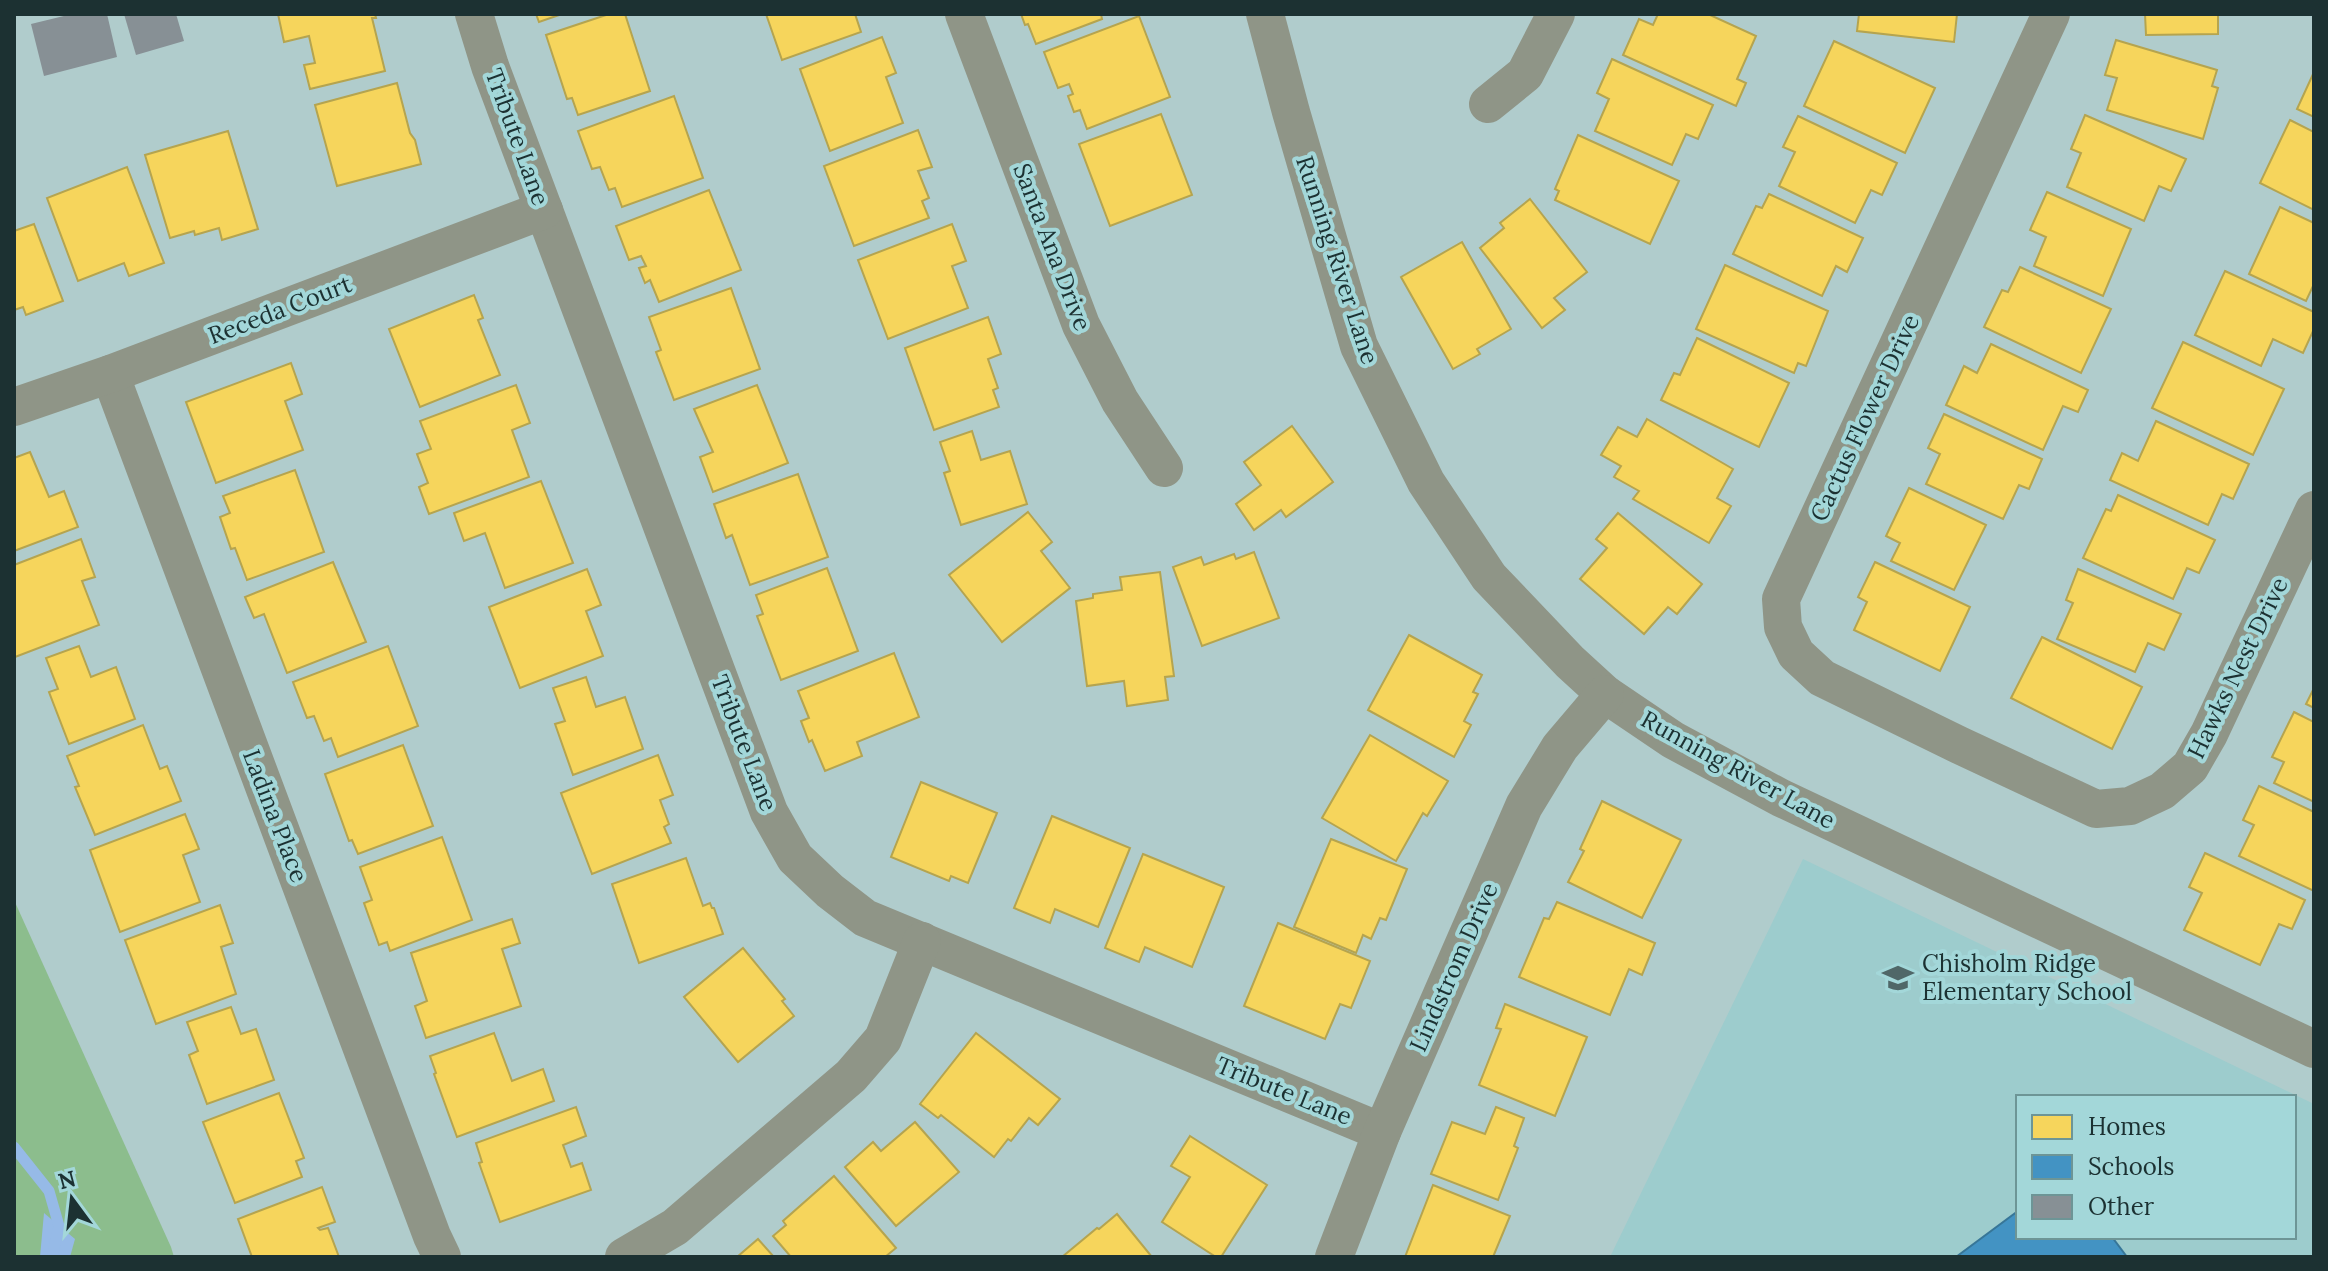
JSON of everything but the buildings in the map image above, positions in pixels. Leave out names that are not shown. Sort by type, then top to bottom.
[{"type":"street","name":"Tribute Lane","points":[[474,14],[490,66],[769,812],[795,858],[865,918],[1382,1132]]},
{"type":"street","name":"Santa Ana Drive","points":[[964,14],[1081,325],[1120,401],[1164,468]]},
{"type":"street","name":"Running River Lane","points":[[1265,14],[1359,346],[1426,482],[1489,577],[1570,662],[1605,694],[1673,740],[1781,798],[2314,1049]]},
{"type":"street","points":[[1488,104],[1525,74],[1556,14]]},
{"type":"street","name":"Cactus Flower Drive","points":[[1959,745],[1822,678],[1796,654],[1783,627],[1781,599],[2051,14]]},
{"type":"street","name":"Receda Court","points":[[14,407],[110,374],[544,210]]},
{"type":"street","name":"Ladina Place","points":[[110,374],[442,1257]]},
{"type":"street","name":"Hawks Nest Drive","points":[[1959,745],[2096,809],[2130,806],[2162,791],[2190,767],[2209,734],[2314,510]]},
{"type":"street","name":"Lindstrom Drive","points":[[1334,1257],[1382,1132],[1524,806],[1560,747],[1605,694]]},
{"type":"street","points":[[624,1257],[675,1227],[851,1076],[883,1039],[922,941]]},
{"type":"shaded area","name":"Chisholm Ridge Elementary School","points":[[1803,859],[2295,1095],[2016,1095],[2016,1239],[2296,1239],[2296,1095],[2314,1104],[2314,1257],[1610,1257]]},
{"type":"shaded area","points":[[44,1213],[75,1239],[70,1257],[40,1257]]},
{"type":"green space","points":[[14,900],[171,1247],[174,1257],[14,1257]]},
{"type":"waterway","points":[[14,1147],[49,1191],[59,1226],[52,1257]]},
{"type":"place","name":"Chisholm Ridge Elementary School","points":[[1898,978]]}]
